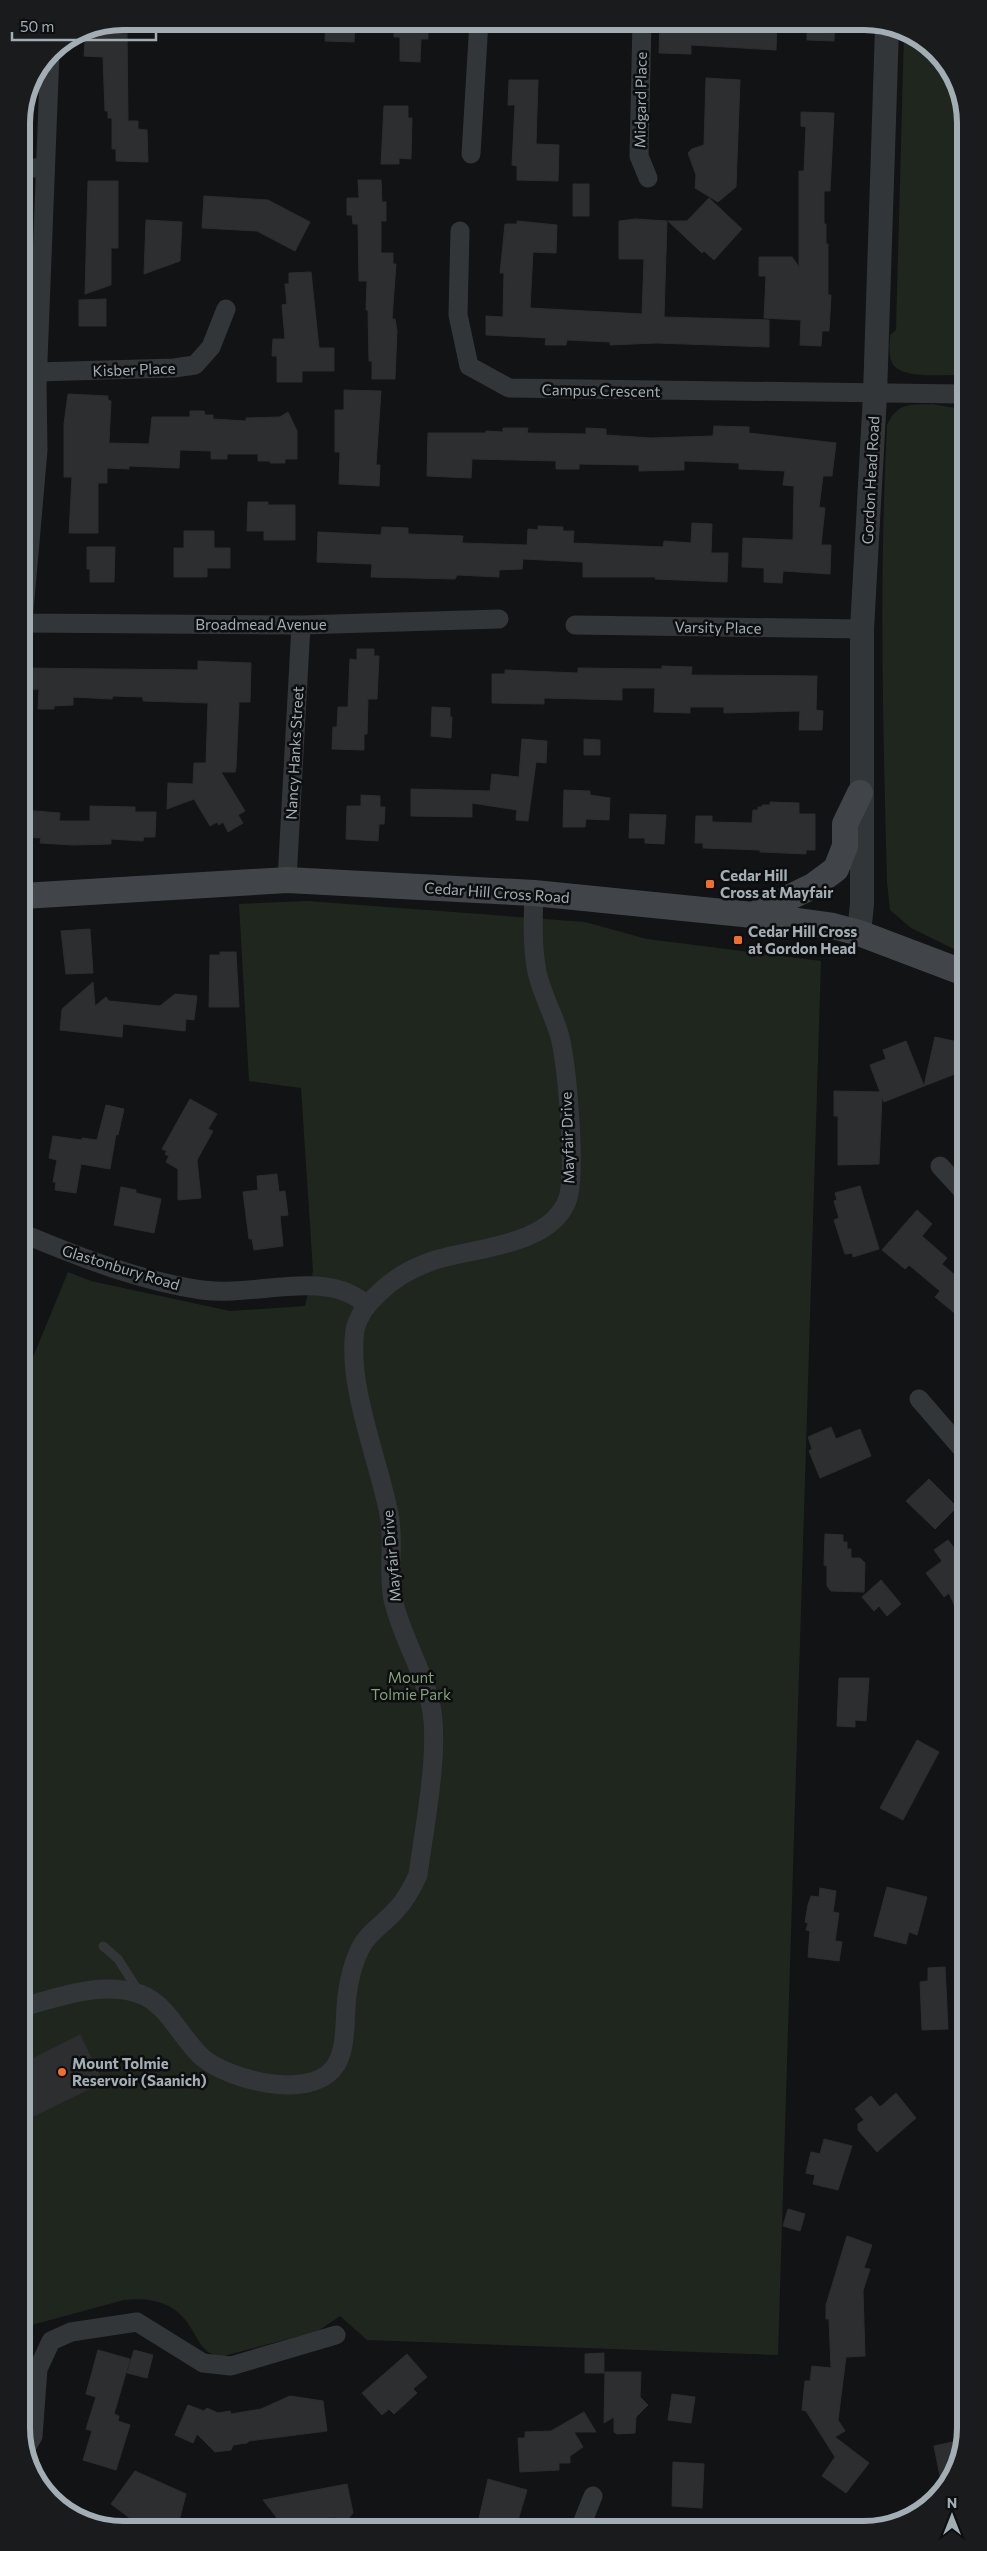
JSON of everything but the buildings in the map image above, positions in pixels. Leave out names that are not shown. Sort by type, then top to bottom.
[{"type":"main road","points":[[754,915],[813,886],[836,869],[845,846],[845,824],[860,794]]},
{"type":"main road","name":"Cedar Hill Cross Road","points":[[30,896],[287,880],[534,893],[754,915],[833,926],[859,933],[957,970]]},
{"type":"street","points":[[471,154],[478,30]]},
{"type":"street","name":"Midgard Place","points":[[642,30],[639,156],[648,178]]},
{"type":"street","name":"Gordon Head Road","points":[[859,933],[862,904],[860,794],[862,629],[875,395],[887,33]]},
{"type":"street","points":[[30,536],[38,450],[32,381],[49,66]]},
{"type":"street","points":[[30,168],[45,168]]},
{"type":"street","name":"Campus Crescent","points":[[460,231],[458,315],[469,366],[509,388],[875,395],[957,394]]},
{"type":"street","name":"Kisber Place","points":[[32,381],[195,365],[211,347],[226,309]]},
{"type":"street","name":"Broadmead Avenue","points":[[30,622],[301,625],[499,619]]},
{"type":"street","name":"Nancy Hanks Street","points":[[287,880],[301,625]]},
{"type":"street","name":"Varsity Place","points":[[575,625],[862,629]]},
{"type":"street","name":"Mayfair Drive","points":[[30,2005],[98,1989],[124,1989],[149,1998],[204,2058],[227,2072],[278,2084],[299,2086],[316,2082],[334,2068],[339,2055],[347,1994],[360,1946],[396,1911],[409,1894],[418,1875],[433,1747],[432,1716],[427,1691],[399,1625],[392,1595],[390,1516],[357,1379],[354,1356],[356,1326],[367,1304],[394,1279],[430,1262],[523,1238],[544,1230],[558,1217],[567,1200],[571,1178],[564,1066],[560,1036],[542,989],[537,969],[533,921],[534,893]]},
{"type":"street","points":[[940,1166],[957,1184]]},
{"type":"street","name":"Glastonbury Road","points":[[30,1236],[72,1254],[148,1278],[204,1290],[313,1287],[340,1290],[367,1304]]},
{"type":"street","points":[[918,1399],[957,1444]]},
{"type":"street","points":[[31,2439],[33,2436],[38,2368],[52,2342],[71,2332],[137,2322],[203,2364],[231,2366],[336,2335]]},
{"type":"street","points":[[583,2521],[593,2496]]},
{"type":"lane","points":[[102,1946],[118,1959],[140,1994]]},
{"type":"green space","points":[[904,39],[921,49],[938,66],[950,87],[956,111],[957,375],[913,374],[897,368],[892,363],[889,349],[890,335],[896,330]]},
{"type":"green space","points":[[932,404],[957,408],[957,951],[911,928],[890,910],[887,882],[882,597],[887,425],[895,412],[911,405]]},
{"type":"green space","name":"Mount Tolmie Park","points":[[307,901],[585,922],[647,939],[821,961],[778,2355],[367,2340],[340,2316],[318,2331],[220,2357],[205,2349],[183,2317],[176,2311],[161,2303],[143,2299],[124,2300],[30,2325],[30,1364],[68,1272],[91,1281],[230,1311],[305,1306],[313,1271],[301,1088],[249,1081],[239,904]]},
{"type":"place","name":"Cedar Hill Cross at Mayfair","points":[[710,884]]},
{"type":"place","name":"Cedar Hill Cross at Gordon Head","points":[[738,940]]},
{"type":"place","name":"Mount Tolmie Reservoir (Saanich)","points":[[62,2072]]}]
